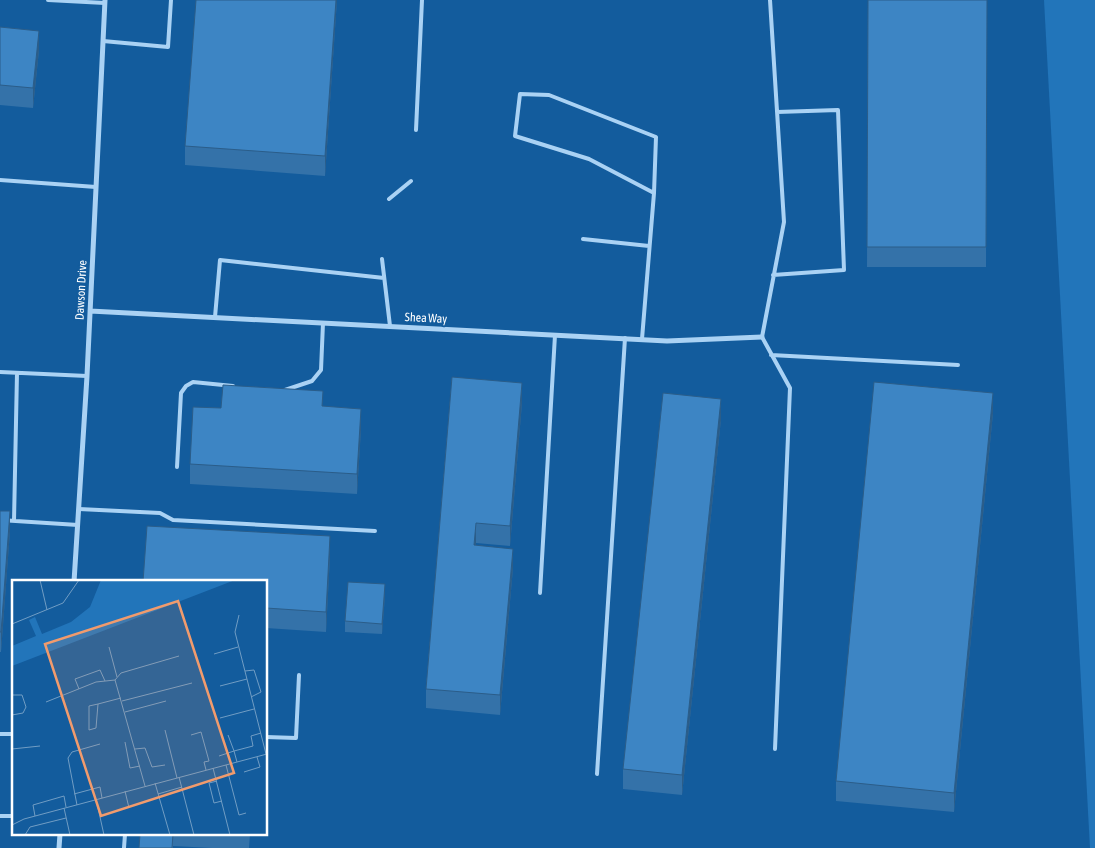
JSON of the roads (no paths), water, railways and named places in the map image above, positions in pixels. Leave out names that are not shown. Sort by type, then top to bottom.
[{"type":"street","name":"Dawson Drive","points":[[74,580],[87,376],[105,2]]},
{"type":"street","name":"Shea Way","points":[[90,311],[667,341],[762,337]]},
{"type":"lane","points":[[48,0],[105,2]]},
{"type":"lane","points":[[103,41],[168,48],[171,0]]},
{"type":"lane","points":[[416,130],[422,0]]},
{"type":"lane","points":[[770,0],[784,222],[762,337],[790,388],[775,749]]},
{"type":"lane","points":[[642,339],[654,194],[656,137],[549,95],[520,94],[516,136],[589,159],[654,194]]},
{"type":"lane","points":[[773,275],[844,270],[838,110],[777,112]]},
{"type":"lane","points":[[0,180],[96,187]]},
{"type":"lane","points":[[389,199],[411,182]]},
{"type":"lane","points":[[583,239],[649,246]]},
{"type":"lane","points":[[382,258],[390,326]]},
{"type":"lane","points":[[215,317],[220,260],[384,278]]},
{"type":"lane","points":[[277,389],[286,390],[312,382],[321,370],[324,323]]},
{"type":"lane","points":[[540,593],[554,335]]},
{"type":"lane","points":[[597,774],[625,338]]},
{"type":"lane","points":[[771,355],[958,365]]},
{"type":"lane","points":[[0,372],[87,376]]},
{"type":"lane","points":[[14,521],[17,372]]},
{"type":"lane","points":[[177,466],[181,393],[186,386],[193,382],[240,386]]},
{"type":"lane","points":[[79,509],[160,513],[173,520],[375,531]]},
{"type":"lane","points":[[0,520],[78,525]]},
{"type":"lane","points":[[268,737],[296,738],[299,675]]}]
